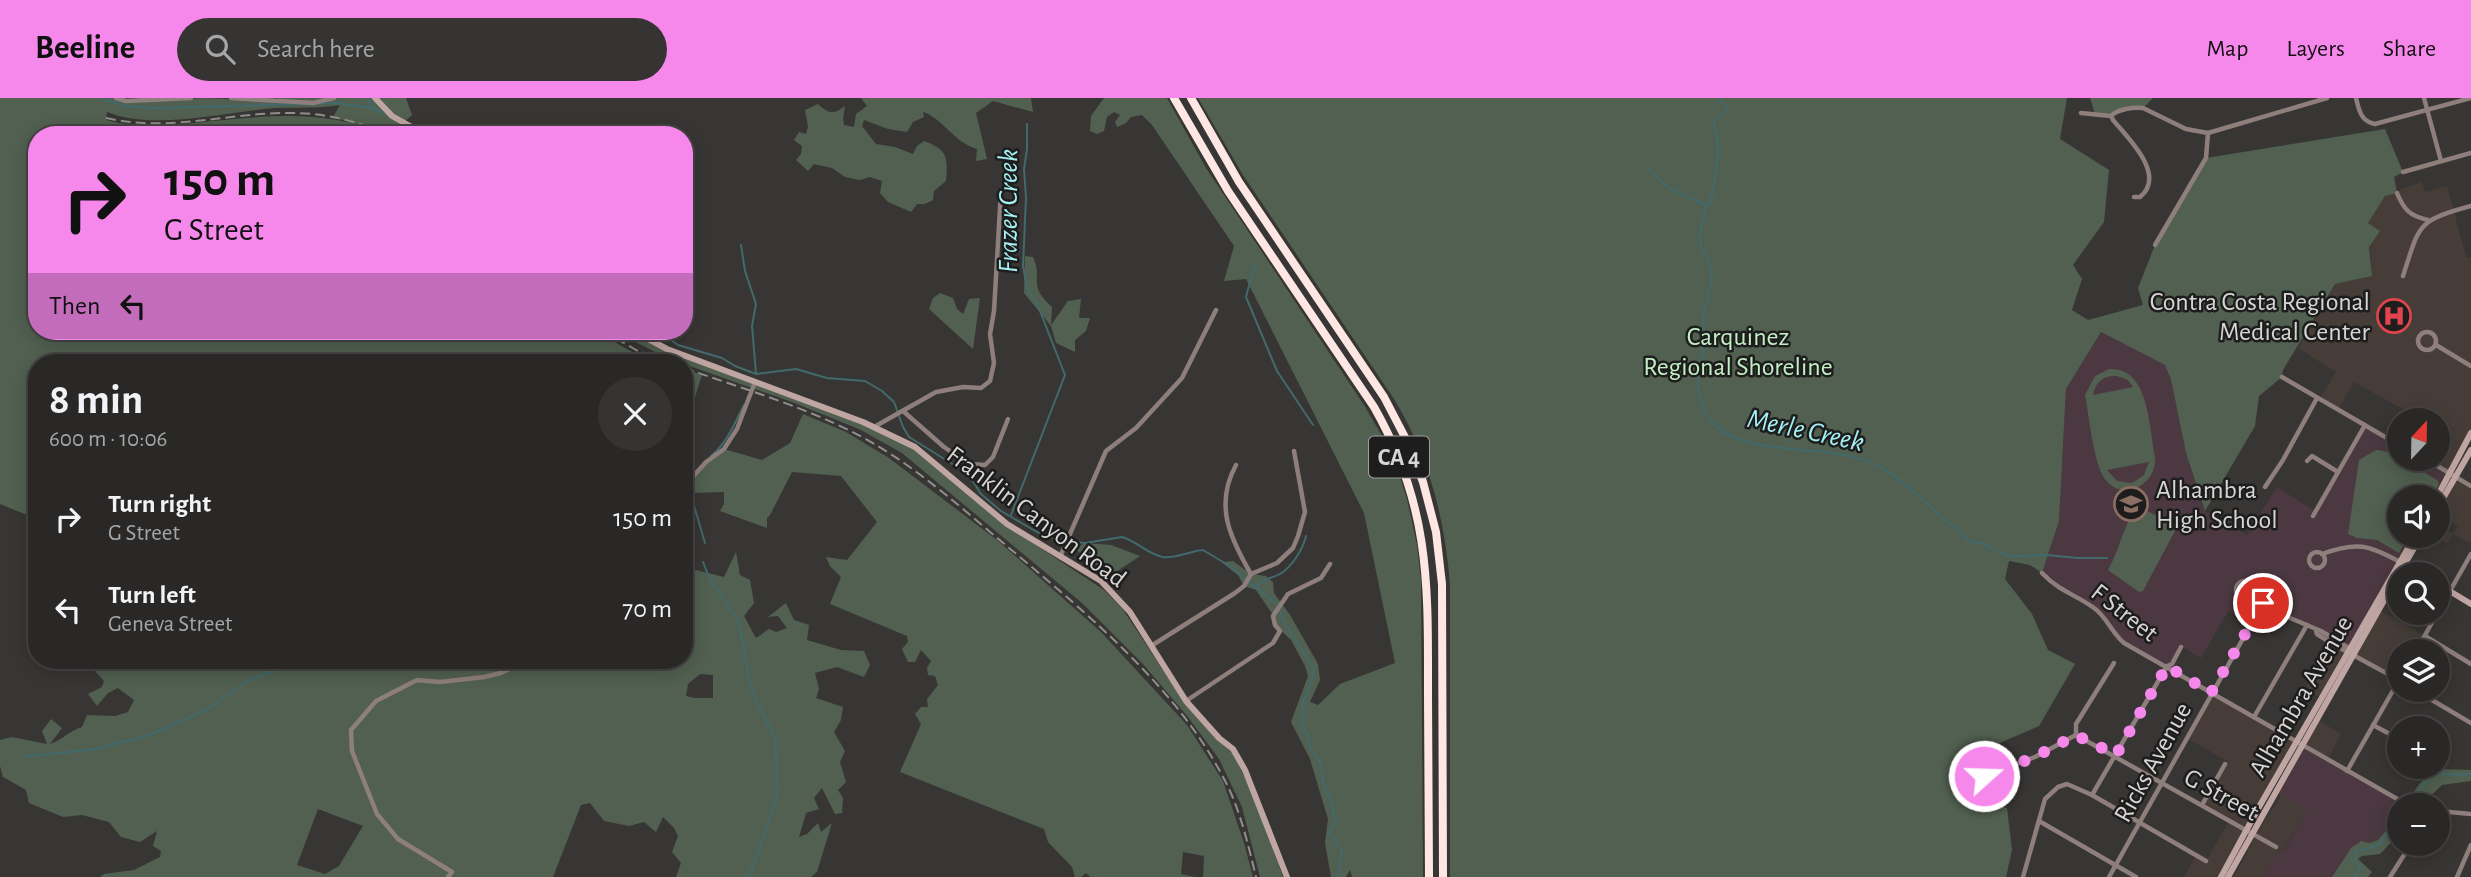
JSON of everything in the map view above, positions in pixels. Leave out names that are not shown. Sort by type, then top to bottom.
[{"type":"highway","name":"CA 4","points":[[1174,98],[1228,191],[1374,408],[1393,444],[1408,483],[1421,533],[1427,585],[1429,877]]},
{"type":"highway","name":"CA 4","points":[[1191,98],[1239,181],[1384,397],[1408,443],[1423,482],[1437,542],[1442,584],[1443,877]]},
{"type":"street","points":[[116,98],[126,101],[191,98]]},
{"type":"street","points":[[231,98],[313,103],[334,98]]},
{"type":"street","points":[[2081,113],[2111,116],[2122,110],[2143,108],[2186,129],[2208,134],[2326,98]]},
{"type":"street","points":[[2356,98],[2363,118],[2375,124],[2471,99]]},
{"type":"street","points":[[2424,98],[2441,161]]},
{"type":"street","points":[[376,99],[393,116],[410,126]]},
{"type":"street","points":[[2111,116],[2145,161],[2148,170],[2146,193],[2134,197]]},
{"type":"street","points":[[2155,245],[2206,158],[2208,134]]},
{"type":"street","points":[[2403,172],[2471,153]]},
{"type":"street","points":[[874,427],[936,392],[962,387],[981,388],[990,381],[994,363],[990,334],[994,312],[1001,191]]},
{"type":"street","points":[[2397,193],[2407,212],[2416,218],[2429,220]]},
{"type":"street","points":[[2403,275],[2410,247],[2417,233],[2429,220],[2471,206]]},
{"type":"street","points":[[1060,557],[1106,451],[1136,428],[1182,378],[1216,310]]},
{"type":"street","points":[[2424,331],[2432,332],[2436,337],[2436,345],[2431,349],[2423,349],[2418,344],[2419,336],[2424,331]]},
{"type":"street","name":"Franklin Canyon Road","points":[[649,340],[682,354]]},
{"type":"street","points":[[2436,345],[2471,366]]},
{"type":"street","name":"Franklin Canyon Road","points":[[693,358],[874,427],[915,447],[1007,524],[1101,581],[1130,612],[1186,701],[1219,738],[1233,749],[1245,770],[1287,877]]},
{"type":"street","points":[[2283,377],[2387,438]]},
{"type":"street","points":[[693,477],[706,462],[724,449],[737,429],[755,382]]},
{"type":"street","points":[[2265,487],[2318,398]]},
{"type":"street","points":[[903,411],[944,447],[969,464],[985,465],[993,457],[1008,419]]},
{"type":"street","points":[[2313,516],[2365,425]]},
{"type":"street","points":[[2448,485],[2462,448],[2471,433]]},
{"type":"street","points":[[2446,485],[2471,452],[2462,448]]},
{"type":"street","points":[[1151,646],[1244,586],[1251,574],[1277,563],[1293,548],[1306,512],[1294,451]]},
{"type":"street","points":[[2306,461],[2312,456],[2338,472]]},
{"type":"street","points":[[1236,465],[1227,481],[1224,501],[1232,542],[1251,574]]},
{"type":"street","points":[[2446,471],[2471,486]]},
{"type":"street","points":[[2322,554],[2364,545],[2400,562]]},
{"type":"street","points":[[2471,554],[2450,591],[2471,604]]},
{"type":"street","points":[[1186,701],[1273,643],[1280,631],[1275,625],[1273,615],[1281,603],[1300,586],[1321,578],[1330,565]]},
{"type":"street","name":"F Street","points":[[2042,573],[2055,587],[2097,609],[2112,632],[2124,643],[2387,793]]},
{"type":"street","points":[[2245,580],[2251,583],[2254,588],[2251,596],[2245,599],[2238,596],[2235,592],[2237,584],[2245,580]]},
{"type":"street","name":"Alhambra Avenue","points":[[2221,877],[2250,831],[2387,588]]},
{"type":"street","name":"Alhambra Avenue","points":[[2350,651],[2387,593]]},
{"type":"street","points":[[2251,596],[2316,630],[2317,634],[2387,673]]},
{"type":"street","name":"Ricks Avenue","points":[[2109,877],[2263,603]]},
{"type":"street","points":[[2254,717],[2307,625]]},
{"type":"street","points":[[2423,639],[2431,625]]},
{"type":"street","points":[[2425,636],[2471,664]]},
{"type":"street","points":[[2092,795],[2167,666],[2172,664],[2181,647]]},
{"type":"street","points":[[1984,776],[2035,757],[2076,735],[2076,724],[2114,663]]},
{"type":"street","points":[[448,877],[452,872],[398,839],[377,814],[352,751],[351,730],[376,701],[417,680],[440,682],[484,677],[509,669]]},
{"type":"street","points":[[2347,771],[2387,701]]},
{"type":"street","points":[[2435,702],[2471,723]]},
{"type":"street","points":[[2373,725],[2387,733]]},
{"type":"street","name":"G Street","points":[[2076,735],[2276,846]]},
{"type":"street","points":[[2202,805],[2225,764]]},
{"type":"street","points":[[2023,877],[2045,800],[2058,787],[2067,784],[2092,795],[2206,862]]},
{"type":"street","points":[[2450,812],[2471,814]]},
{"type":"street","points":[[2039,821],[2136,877]]},
{"type":"street","name":"Alhambra Avenue","points":[[2228,877],[2250,831]]},
{"type":"street","points":[[2457,877],[2471,845]]},
{"type":"street","points":[[2389,877],[2403,856]]},
{"type":"shaded area","name":"Contra Costa Regional Medical Center","points":[[2422,182],[2425,192],[2447,186],[2466,257],[2471,258],[2471,433],[2451,473],[2447,471],[2450,471],[2450,408],[2401,408],[2354,382],[2338,410],[2320,399],[2336,372],[2298,348],[2335,284],[2372,276],[2368,223],[2385,195]]},
{"type":"shaded area","name":"Alhambra High School","points":[[2101,332],[2165,365],[2171,380],[2186,453],[2205,511],[2247,535],[2277,487],[2315,511],[2365,425],[2387,438],[2387,471],[2451,473],[2444,485],[2387,485],[2387,548],[2408,548],[2400,562],[2387,562],[2387,584],[2350,648],[2263,603],[2250,623],[2228,611],[2201,658],[2182,647],[2172,664],[2167,666],[2124,643],[2097,609],[2055,587],[2042,573],[2059,521],[2066,389]]},
{"type":"shaded area","points":[[2456,477],[2471,486],[2471,543],[2453,534],[2458,526],[2450,521],[2450,487]]},
{"type":"shaded area","points":[[2378,610],[2387,615],[2387,625],[2405,625],[2425,636],[2423,639],[2387,639],[2387,673],[2354,654]]},
{"type":"shaded area","points":[[2331,643],[2347,652],[2321,698],[2305,689]]},
{"type":"shaded area","points":[[2211,693],[2296,742],[2221,877],[2184,877],[2196,855],[2206,861],[2229,821],[2202,805],[2227,761],[2187,738]]},
{"type":"shaded area","points":[[2316,719],[2341,734],[2327,760],[2302,745]]},
{"type":"shaded area","points":[[2302,745],[2387,795],[2387,830],[2378,840],[2351,848],[2332,877],[2263,877],[2279,849],[2284,851],[2307,811],[2276,792]]},
{"type":"shaded area","points":[[2280,794],[2308,810],[2283,851],[2279,849],[2263,877],[2234,877],[2261,826],[2280,798]]},
{"type":"green space","points":[[0,98],[113,98],[122,102],[205,98],[276,101],[278,98],[406,98],[412,115],[403,123],[408,126],[361,126],[333,117],[340,105],[275,108],[167,120],[146,120],[107,112],[106,120],[154,126],[28,126],[28,340],[611,340],[636,354],[28,354],[28,515],[0,504]]},
{"type":"green space","points":[[861,98],[1031,98],[1033,112],[993,101],[976,113],[987,159],[976,161],[977,149],[961,141],[937,120],[923,112],[924,117],[913,122],[907,132],[888,129],[864,120],[862,126],[876,144],[913,154],[917,146],[924,141],[945,155],[946,181],[934,191],[933,200],[917,204],[911,212],[888,202],[880,193],[882,181],[870,177],[860,180],[845,177],[832,168],[814,164],[808,171],[796,160],[801,154],[802,146],[794,140],[799,132],[806,134],[808,127],[805,110],[818,104],[834,112],[845,106],[844,125],[854,127],[856,114],[867,106]]},
{"type":"green space","points":[[1104,98],[1167,98],[1206,168],[1364,405],[1397,468],[1417,545],[1421,581],[1423,877],[1352,877],[1350,870],[1346,877],[1331,877],[1325,843],[1328,819],[1310,759],[1291,722],[1308,676],[1305,666],[1291,640],[1275,625],[1273,615],[1256,590],[1244,586],[1238,575],[1223,562],[1233,561],[1251,574],[1266,576],[1273,582],[1274,593],[1318,664],[1320,680],[1310,702],[1318,705],[1340,684],[1395,663],[1364,513],[1246,279],[1224,281],[1234,246],[1152,125],[1142,115],[1131,117],[1117,127],[1115,122],[1120,115],[1114,112],[1107,117],[1104,131],[1097,134],[1090,131],[1091,116]]},
{"type":"green space","name":"Carquinez Regional Shoreline","points":[[1198,98],[2067,98],[2060,139],[2109,170],[2104,222],[2073,265],[2082,279],[2072,310],[2088,320],[2143,305],[2138,288],[2155,245],[2206,158],[2385,129],[2403,172],[2394,177],[2397,193],[2385,196],[2368,223],[2380,231],[2369,247],[2372,276],[2335,284],[2283,370],[2282,377],[2259,396],[2255,426],[2205,511],[2186,453],[2171,380],[2165,365],[2101,332],[2066,389],[2059,521],[2042,573],[2030,565],[2009,561],[2005,579],[2032,614],[2048,650],[2075,664],[2039,726],[1953,763],[1964,793],[2007,808],[2012,850],[2006,877],[1450,877],[1450,585],[1444,536],[1426,465],[1394,399],[1243,175]]},
{"type":"green space","points":[[2090,98],[2153,98],[2143,108],[2137,107],[2111,116],[2095,114]]},
{"type":"green space","points":[[272,116],[318,117],[361,126],[154,126]]},
{"type":"green space","points":[[1025,256],[1033,257],[1037,287],[1052,307],[1051,325],[1068,301],[1081,299],[1079,318],[1090,318],[1086,331],[1075,340],[1075,352],[1056,343],[1051,326],[1024,293]]},
{"type":"green space","points":[[940,293],[953,298],[957,309],[963,314],[969,299],[980,298],[973,349],[929,309],[933,298]]},
{"type":"green space","points":[[632,340],[643,340],[677,354],[659,354]]},
{"type":"green space","points":[[693,360],[848,416],[916,450],[998,520],[1104,590],[1122,608],[1186,705],[1234,755],[1254,796],[1283,877],[1260,877],[1242,807],[1219,759],[1143,664],[1082,603],[902,453],[859,429],[693,367]]},
{"type":"green space","points":[[2109,369],[2122,371],[2132,377],[2145,400],[2155,456],[2154,467],[2144,483],[2135,488],[2117,489],[2109,483],[2099,466],[2085,395],[2095,376]],"holes":[[[2117,376],[2128,380],[2133,387],[2093,395],[2101,380]],[[2149,462],[2144,475],[2132,483],[2117,481],[2107,470]]]},
{"type":"green space","points":[[693,372],[702,375],[693,404]]},
{"type":"green space","points":[[803,414],[846,432],[889,458],[997,540],[1101,632],[1187,725],[1223,781],[1253,877],[1203,877],[1204,856],[1183,852],[1181,874],[1195,877],[1090,877],[1086,873],[1075,877],[1072,867],[1048,842],[1044,829],[900,772],[921,724],[915,714],[921,707],[928,707],[927,699],[938,685],[935,676],[928,675],[927,668],[931,661],[921,650],[915,662],[908,662],[902,649],[908,642],[907,636],[830,604],[841,577],[830,566],[826,557],[847,560],[877,522],[841,476],[792,472],[767,518],[767,528],[720,511],[724,504],[724,492],[693,493],[693,477],[706,462],[724,449],[762,460],[790,443]]},
{"type":"green space","points":[[2376,450],[2387,452],[2387,471],[2423,471],[2439,484],[2387,485],[2387,546],[2377,540],[2348,534],[2359,460]]},
{"type":"green space","points":[[2138,506],[2177,527],[2143,591],[2139,592],[2108,570]]},
{"type":"green space","points":[[1085,543],[1111,545],[1140,556],[1113,574],[1091,562],[1074,548]]},
{"type":"green space","points":[[736,552],[740,575],[750,580],[754,603],[744,616],[756,638],[769,629],[776,632],[787,628],[778,616],[768,617],[786,603],[794,620],[809,625],[807,640],[841,650],[864,651],[870,665],[864,677],[837,667],[815,673],[819,689],[816,698],[843,707],[841,720],[834,732],[845,751],[840,762],[846,782],[838,790],[843,798],[842,813],[835,814],[822,788],[814,798],[819,809],[806,813],[799,837],[807,834],[818,823],[821,832],[832,823],[817,872],[811,877],[676,877],[681,863],[672,852],[678,836],[663,817],[656,832],[644,822],[629,826],[604,821],[590,803],[581,805],[553,877],[100,877],[104,874],[134,870],[160,857],[161,851],[153,846],[157,831],[140,842],[121,837],[109,822],[82,815],[63,817],[29,803],[26,790],[3,777],[0,766],[0,740],[12,737],[47,744],[42,731],[51,719],[62,728],[50,744],[82,727],[87,715],[115,716],[128,712],[134,700],[118,688],[108,693],[97,706],[88,694],[102,687],[104,681],[94,669],[693,669],[693,569],[724,577]],"holes":[[[700,674],[713,675],[713,698],[686,696],[688,684]],[[318,809],[363,826],[339,866],[325,874],[297,865]]]},
{"type":"green space","points":[[2450,769],[2471,770],[2471,781],[2442,785],[2434,793],[2413,793],[2425,779],[2450,779]]},
{"type":"green space","points":[[2387,829],[2387,847],[2380,854],[2358,859],[2372,872],[2368,877],[2332,877],[2351,848],[2361,841],[2369,843],[2378,840]]},
{"type":"waterway","points":[[100,98],[125,106],[158,108],[336,103],[373,108]]},
{"type":"waterway","points":[[367,98],[373,108],[383,113]]},
{"type":"waterway","name":"Merle Creek","points":[[1719,98],[1727,109],[1714,122],[1718,144],[1717,166],[1712,196],[1705,210],[1700,236],[1712,276],[1704,313],[1704,341],[1698,380],[1702,406],[1708,416],[1726,433],[1738,439],[1770,447],[1844,455],[1879,466],[1895,476],[1971,542],[1982,543],[1995,550]]},
{"type":"waterway","name":"Frazer Creek","points":[[1011,515],[1065,375],[1038,306],[1027,288],[1023,266],[1027,124]]},
{"type":"waterway","points":[[1649,170],[1669,188],[1707,206]]},
{"type":"waterway","points":[[741,245],[745,271],[756,304],[752,326],[756,374]]},
{"type":"waterway","points":[[1255,263],[1246,297],[1277,371],[1313,425]]},
{"type":"waterway","points":[[671,340],[678,345],[722,358],[756,374],[796,369],[827,378],[865,381],[894,402],[909,437],[962,470],[980,493],[1001,511],[1037,532],[1061,541],[1085,543],[1122,537],[1163,557],[1203,550],[1277,604]]},
{"type":"waterway","points":[[711,456],[726,439],[744,405]]},
{"type":"waterway","points":[[693,502],[705,543]]},
{"type":"waterway","points":[[1256,587],[1289,567],[1300,552],[1306,536]]},
{"type":"waterway","name":"Merle Creek","points":[[2000,552],[2018,556],[2107,558]]},
{"type":"waterway","points":[[703,562],[711,582],[739,624],[751,689],[775,739],[778,792],[749,877]]},
{"type":"waterway","points":[[1279,610],[1312,666],[1312,679],[1303,702],[1301,718],[1309,745],[1321,764],[1323,783],[1332,804],[1335,822],[1329,833],[1342,851],[1338,877]]},
{"type":"waterway","points":[[24,757],[95,749],[147,736],[208,709],[246,682],[277,669]]},
{"type":"waterway","points":[[2418,793],[2426,781],[2438,773],[2471,774]]},
{"type":"waterway","points":[[2354,877],[2361,868],[2355,860],[2356,852],[2378,845],[2387,834]]},
{"type":"railway","points":[[106,118],[128,122],[173,123],[297,113],[338,118],[366,126]]},
{"type":"railway","points":[[619,340],[646,354]]},
{"type":"railway","points":[[693,371],[841,426],[881,448],[935,486],[1066,596],[1130,655],[1159,687],[1210,755],[1234,801],[1256,877]]},
{"type":"place","name":"Contra Costa Regional Medical Center","points":[[2394,316]]},
{"type":"place","name":"Alhambra High School","points":[[2131,504]]},
{"type":"route","points":[[1984,776],[2035,757],[2076,735],[2116,755],[2167,666],[2211,693],[2263,603]]}]
